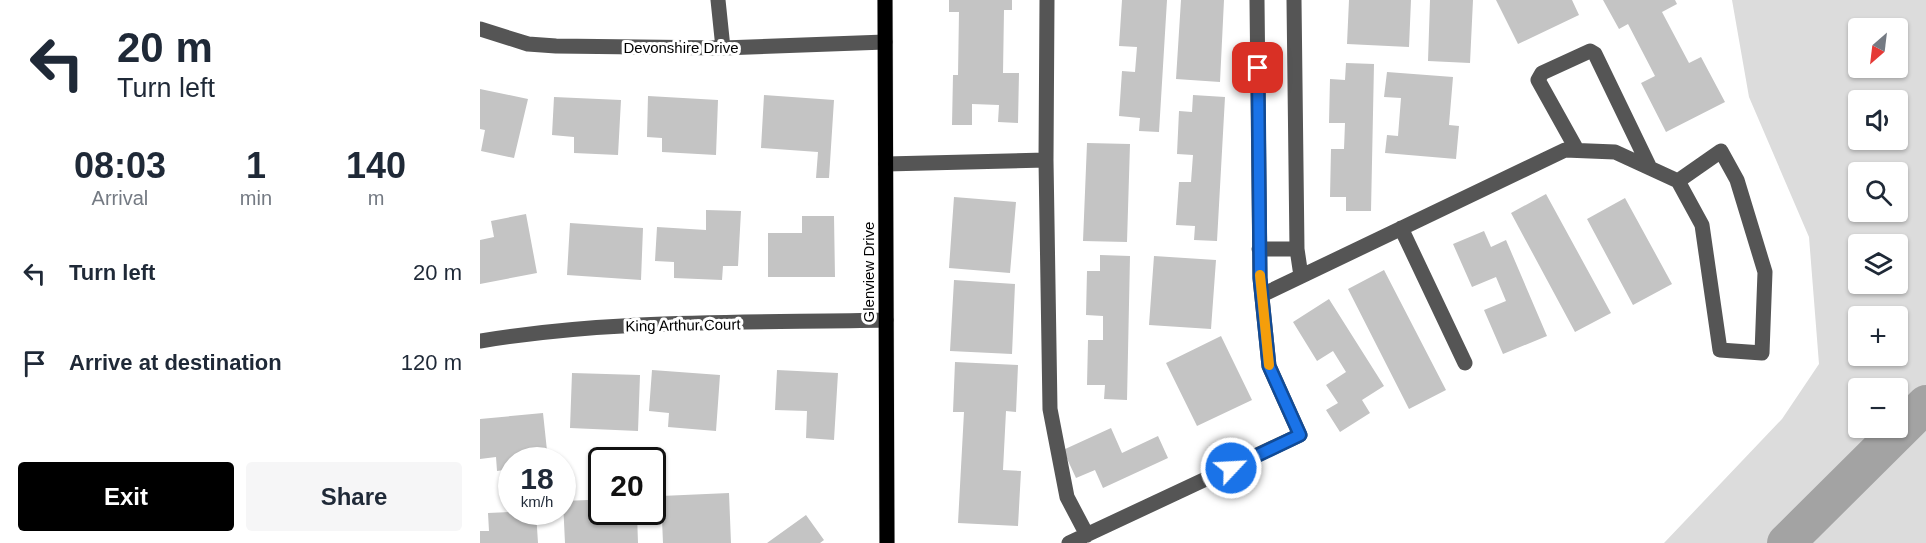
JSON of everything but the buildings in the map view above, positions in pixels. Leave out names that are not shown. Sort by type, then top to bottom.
[{"type":"main road","name":"Glenview Drive","points":[[885,0],[888,543]]},
{"type":"street","points":[[718,0],[723,48]]},
{"type":"street","points":[[1047,0],[1046,160],[1050,409],[1067,497],[1087,535]]},
{"type":"street","points":[[1069,543],[1300,435],[1269,366],[1259,249],[1257,0]]},
{"type":"street","points":[[1294,0],[1297,249],[1301,276]]},
{"type":"street","name":"Devonshire Drive","points":[[480,29],[528,44],[556,46],[723,48],[885,42]]},
{"type":"street","points":[[1577,150],[1538,80],[1542,73],[1590,51],[1595,54],[1650,168]]},
{"type":"street","points":[[1262,295],[1565,150],[1615,152],[1678,181],[1702,225],[1720,350],[1762,353],[1765,273],[1737,180],[1721,151],[1678,181]]},
{"type":"street","points":[[886,164],[1046,160]]},
{"type":"street","points":[[1401,228],[1465,363]]},
{"type":"street","points":[[1259,249],[1297,249]]},
{"type":"street","name":"King Arthur Court","points":[[480,341],[609,326],[886,320]]},
{"type":"shaded area","points":[[1732,0],[1926,0],[1926,543],[1664,543],[1782,419],[1819,364],[1809,237],[1749,97]]},
{"type":"waterway","points":[[1786,543],[1926,404]]},
{"type":"slow traffic","points":[[1260,275],[1269,365]]},
{"type":"route","points":[[1231,468],[1300,435],[1269,366],[1260,278],[1258,68]]}]
